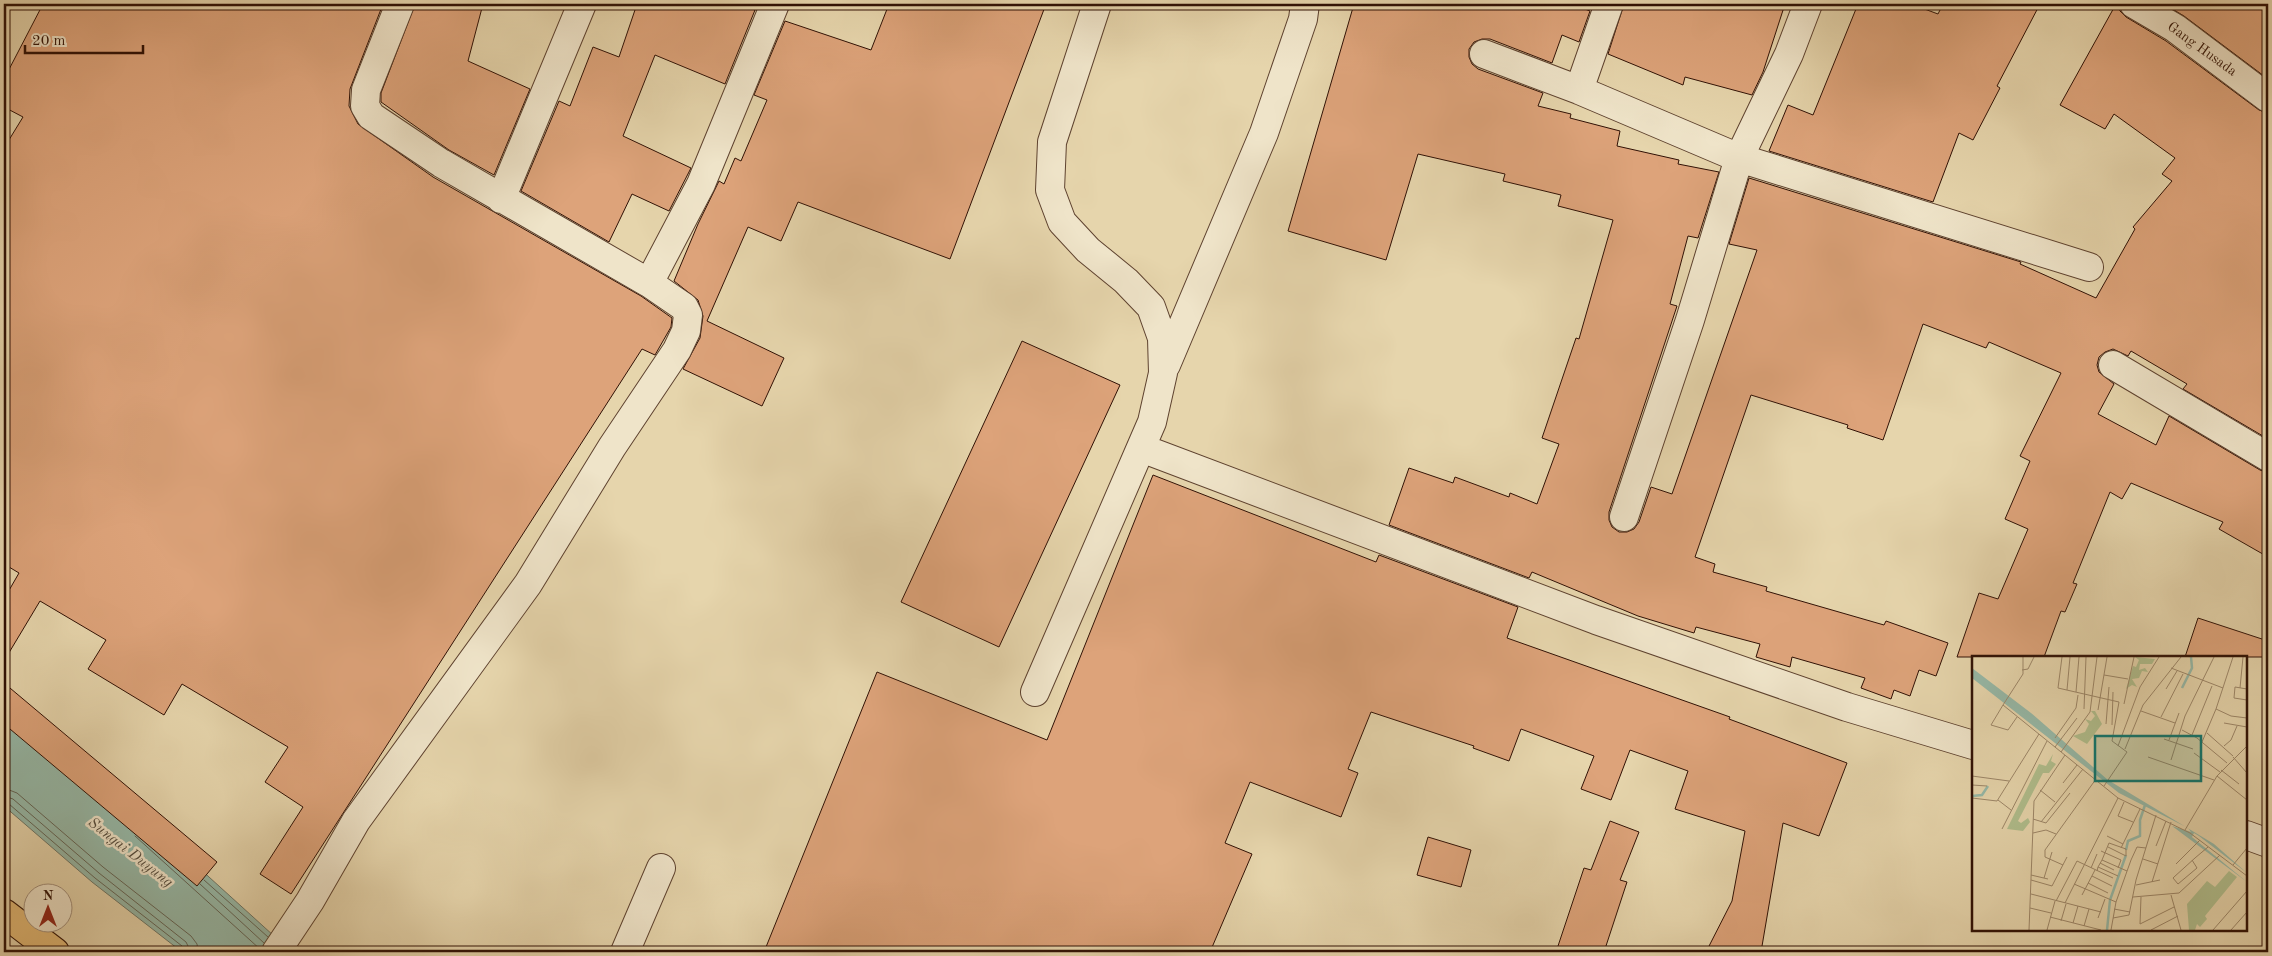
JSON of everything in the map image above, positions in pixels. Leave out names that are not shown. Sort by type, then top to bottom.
[{"type":"main road","points":[[7,922],[55,952]]},
{"type":"street","points":[[280,947],[310,901],[356,821],[528,584],[612,447],[677,350],[686,331],[688,315],[684,307],[649,283],[501,199],[371,116],[365,106],[366,90],[400,4]]},
{"type":"street","points":[[501,199],[582,4]]},
{"type":"street","points":[[649,283],[701,184],[775,4]]},
{"type":"street","points":[[1097,4],[1052,142],[1050,190],[1062,222],[1088,250],[1126,281],[1151,307],[1162,338],[1163,373]]},
{"type":"street","points":[[1036,692],[1152,422],[1163,373],[1264,132],[1303,19],[1305,4]]},
{"type":"street","points":[[1579,90],[1609,4]]},
{"type":"street","points":[[1624,517],[1690,320],[1739,158],[1789,54],[1808,4]]},
{"type":"street","name":"Gang Husada","points":[[2134,4],[2175,28],[2268,98]]},
{"type":"street","points":[[1484,54],[1579,90],[1739,158],[2089,267]]},
{"type":"street","points":[[2113,365],[2268,457]]},
{"type":"street","points":[[1141,448],[1596,620],[1847,707],[1972,745]]},
{"type":"street","points":[[2247,835],[2268,843]]},
{"type":"street","points":[[625,952],[661,868]]},
{"type":"water","name":"Sungai Duyung","points":[[4,691],[274,936],[300,952],[182,952],[92,882],[4,806]]},
{"type":"building","points":[[43,4],[383,4],[350,89],[349,106],[358,124],[433,177],[641,296],[672,318],[671,327],[655,355],[642,349],[291,894],[260,874],[303,807],[265,782],[288,747],[182,684],[164,715],[88,669],[106,640],[40,601],[4,661],[4,599],[19,573],[4,564],[4,148],[23,117],[4,107],[4,79]]},
{"type":"building","points":[[415,4],[483,4],[468,61],[530,89],[494,175],[449,150],[381,102],[381,93]]},
{"type":"building","points":[[637,4],[736,4],[755,10],[725,84],[655,55],[623,136],[691,168],[669,211],[632,194],[609,242],[521,191],[559,101],[570,106],[593,47],[619,57]]},
{"type":"building","points":[[889,4],[1046,4],[950,259],[798,202],[781,241],[748,227],[707,321],[784,358],[762,406],[683,369],[700,338],[703,316],[698,300],[674,281],[698,224],[719,181],[724,184],[735,158],[741,161],[767,100],[754,95],[785,21],[871,50]]},
{"type":"building","points":[[1354,4],[1572,4],[1590,11],[1579,42],[1562,35],[1552,63],[1490,39],[1474,42],[1469,49],[1469,57],[1472,64],[1478,69],[1543,93],[1538,106],[1571,114],[1570,118],[1620,131],[1617,146],[1679,160],[1678,164],[1719,172],[1698,238],[1688,236],[1670,304],[1677,306],[1609,512],[1609,520],[1612,527],[1619,532],[1627,532],[1634,529],[1639,522],[1651,487],[1672,494],[1757,250],[1729,244],[1749,178],[2021,262],[2020,264],[2096,298],[2135,229],[2133,227],[2172,181],[2162,174],[2175,158],[2114,114],[2105,129],[2060,105],[2116,4],[2118,4],[2120,11],[2126,17],[2166,41],[2259,110],[2268,113],[2268,439],[2183,389],[2187,384],[2131,351],[2128,356],[2113,349],[2099,357],[2097,365],[2099,372],[2114,384],[2098,414],[2156,445],[2169,416],[2268,473],[2268,557],[2219,529],[2223,522],[2131,483],[2122,499],[2110,492],[2073,583],[2077,584],[2065,612],[2061,611],[2044,656],[1957,657],[1979,593],[1998,599],[2028,529],[2005,519],[2030,461],[2020,456],[2061,373],[1989,342],[1986,348],[1923,324],[1883,440],[1847,428],[1848,425],[1751,395],[1695,557],[1715,564],[1713,572],[1767,587],[1766,591],[1884,625],[1886,621],[1948,643],[1936,676],[1919,670],[1910,696],[1894,690],[1891,699],[1861,688],[1865,678],[1792,657],[1790,667],[1756,657],[1760,644],[1696,627],[1694,633],[1638,616],[1532,572],[1529,578],[1389,525],[1409,468],[1453,483],[1455,477],[1509,497],[1510,493],[1537,504],[1559,444],[1542,438],[1576,338],[1579,339],[1613,220],[1558,206],[1561,195],[1503,181],[1505,174],[1418,154],[1386,260],[1288,231]]},
{"type":"building","points":[[1624,4],[1785,4],[1763,72],[1752,95],[1685,77],[1683,85],[1608,54]]},
{"type":"building","points":[[1858,4],[1911,4],[1938,14],[1943,4],[2040,4],[1997,86],[2000,88],[1973,140],[1959,133],[1933,202],[1769,151],[1788,105],[1813,115]]},
{"type":"building","points":[[2164,4],[2268,4],[2268,79],[2184,16]]},
{"type":"building","points":[[1022,341],[1120,385],[999,647],[901,602]]},
{"type":"building","points":[[1153,475],[1376,562],[1379,555],[1518,607],[1507,638],[1730,717],[1729,719],[1847,763],[1819,836],[1783,823],[1761,952],[1706,952],[1732,901],[1745,831],[1675,809],[1688,771],[1630,750],[1611,800],[1581,789],[1594,756],[1521,729],[1509,761],[1473,748],[1474,746],[1371,712],[1348,769],[1358,773],[1341,817],[1250,782],[1225,843],[1252,854],[1210,952],[764,952],[877,672],[1047,740]]},
{"type":"building","points":[[2198,618],[2268,641],[2268,657],[2185,656]]},
{"type":"building","points":[[4,683],[217,862],[197,886],[4,724]]},
{"type":"building","points":[[1610,821],[1639,832],[1620,880],[1627,882],[1604,952],[1556,952],[1584,868],[1591,870]]},
{"type":"building","points":[[1428,837],[1471,850],[1461,887],[1417,875]]}]
